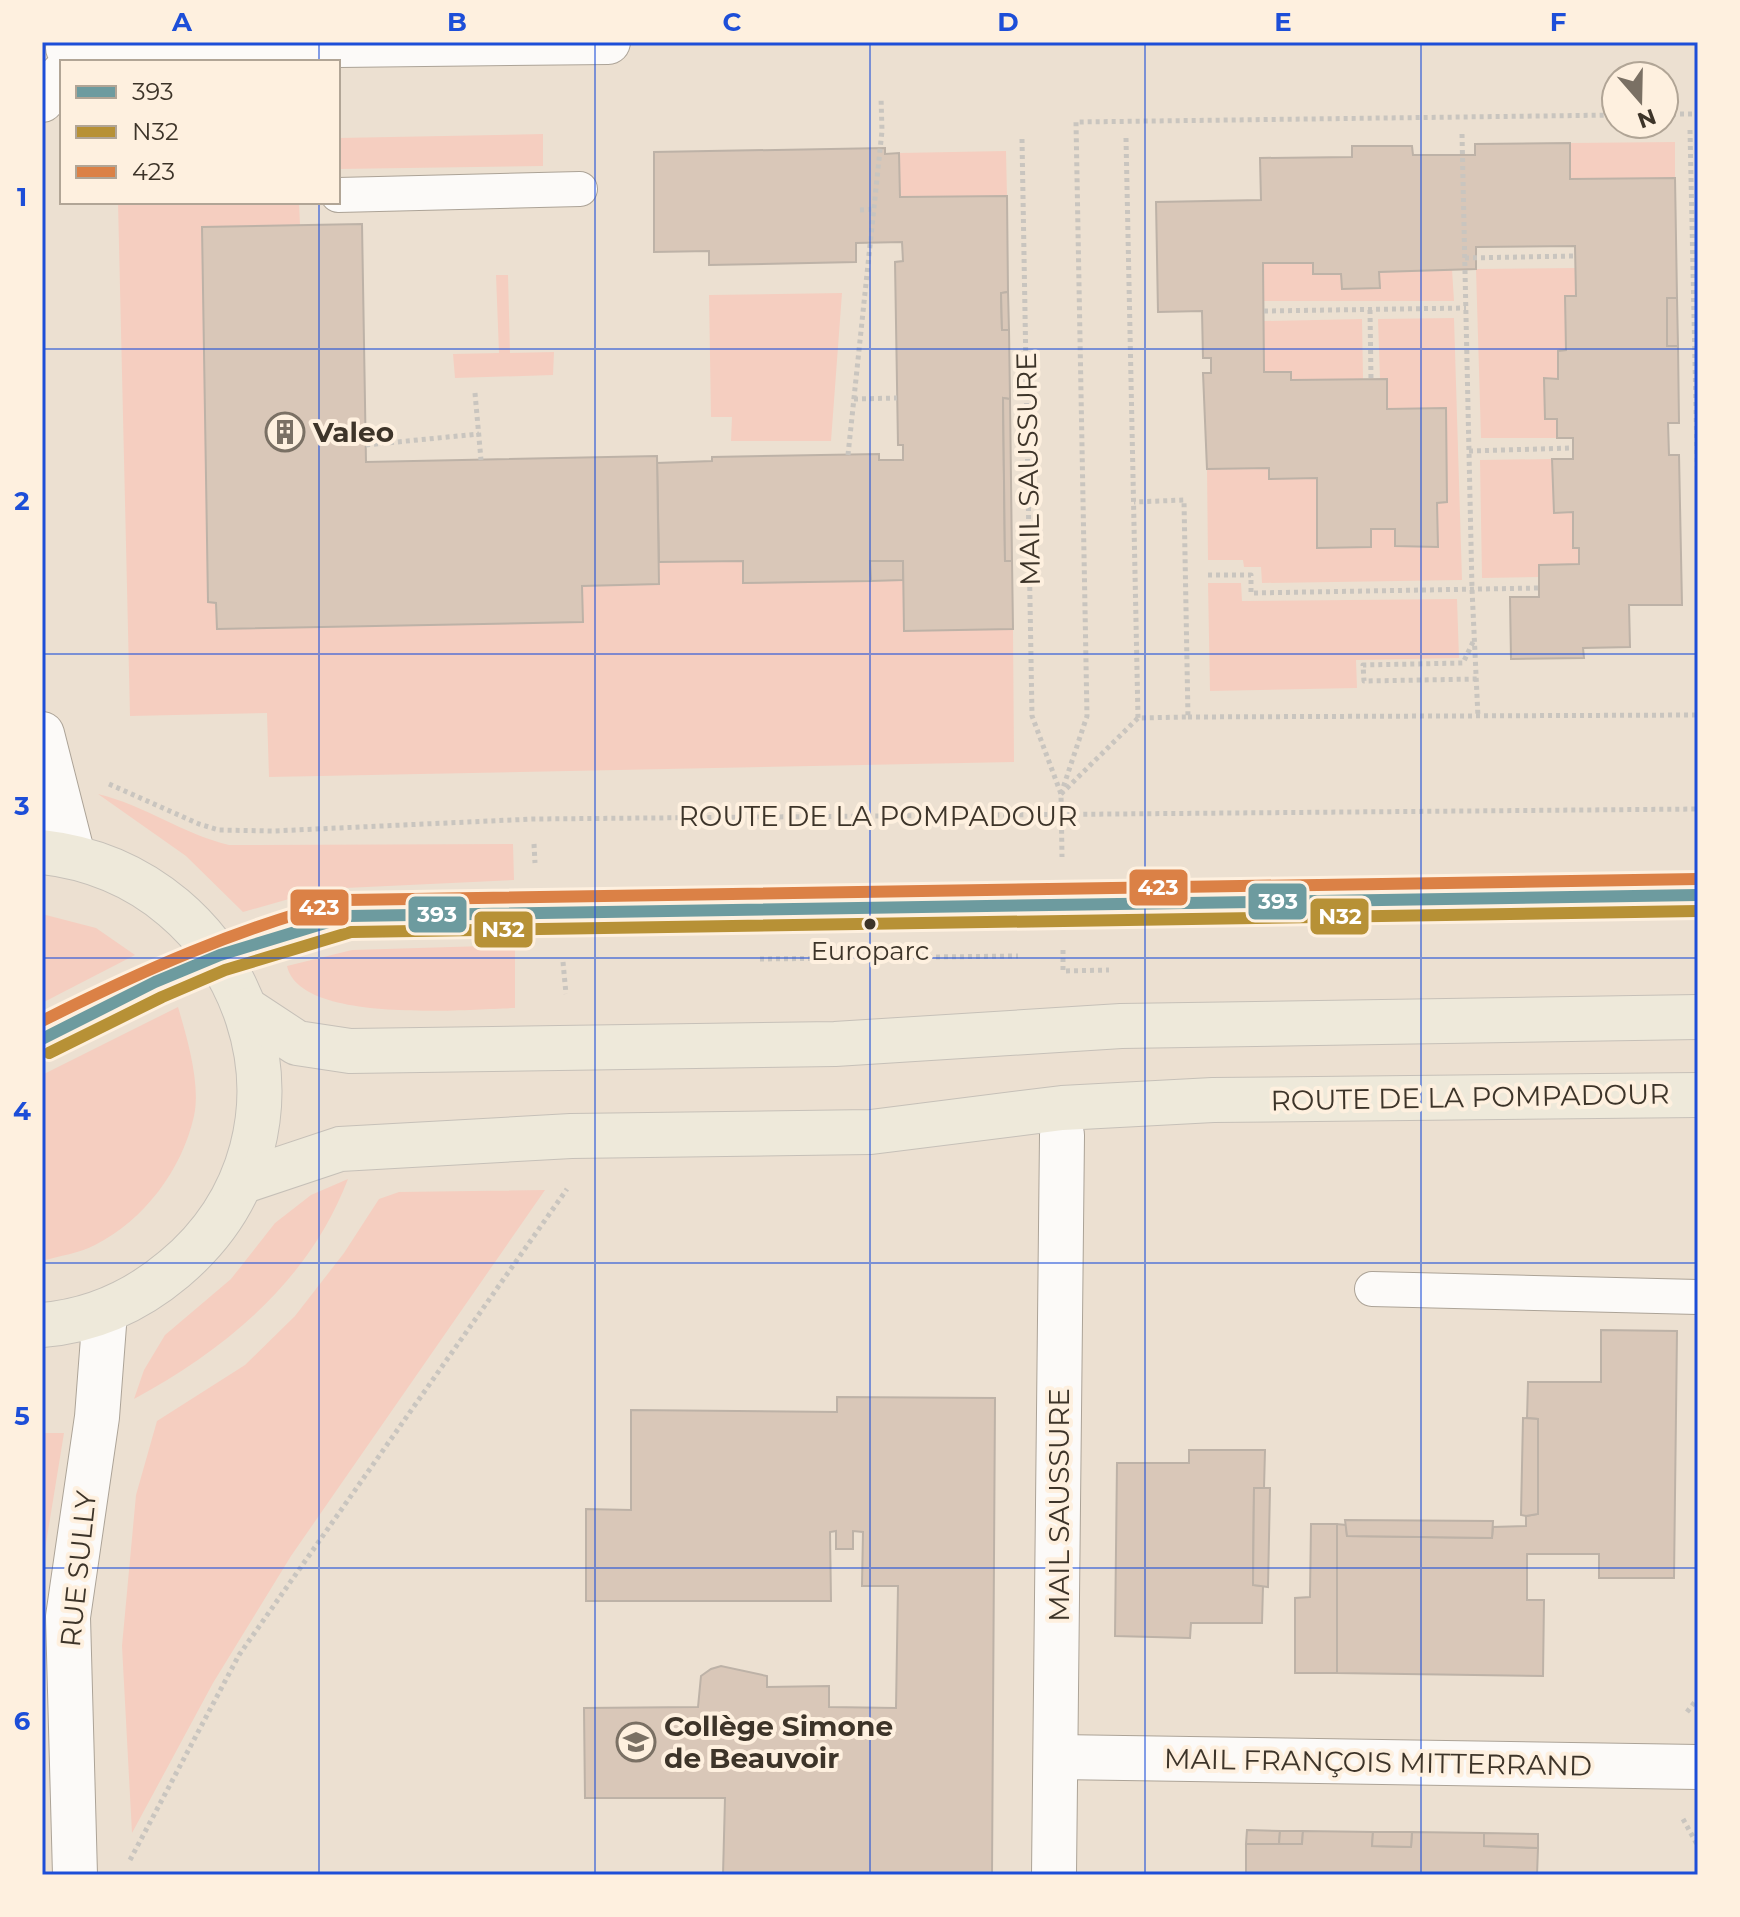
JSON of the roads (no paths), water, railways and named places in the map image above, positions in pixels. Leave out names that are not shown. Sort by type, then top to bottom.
[{"type":"main road","points":[[42,1325],[105,1312],[153,1287],[197,1250],[227,1210],[241,1182],[259,1114],[258,1062],[247,1010],[220,955],[190,919],[157,893],[120,871],[58,854]]},
{"type":"main road","points":[[247,1010],[297,1043],[350,1051],[835,1044],[1121,1026],[1698,1017]]},
{"type":"main road","name":"ROUTE DE LA POMPADOUR","points":[[241,1182],[340,1149],[355,1148],[571,1136],[871,1132],[1062,1108],[1213,1100],[1698,1095]]},
{"type":"street","points":[[66,57],[608,42]]},
{"type":"street","points":[[42,100],[60,68]]},
{"type":"street","points":[[42,734],[58,854]]},
{"type":"street","name":"MAIL SAUSSURE","points":[[1054,1875],[1058,1757],[1062,1135]]},
{"type":"street","name":"RUE SULLY","points":[[75,1875],[68,1617],[97,1417],[105,1312]]},
{"type":"street","name":"MAIL FRANÇOIS MITTERRAND","points":[[1058,1757],[1698,1767]]},
{"type":"lane","points":[[340,195],[580,189]]},
{"type":"lane","points":[[42,1039],[155,982],[220,955],[348,916],[836,905],[1698,895]]},
{"type":"lane","points":[[1372,1289],[1698,1297]]},
{"type":"place","name":"Valeo","points":[[285,432]]},
{"type":"place","name":"Europarc","points":[[870,924]]},
{"type":"place","name":"Collège Simone de Beauvoir","points":[[636,1742]]}]
